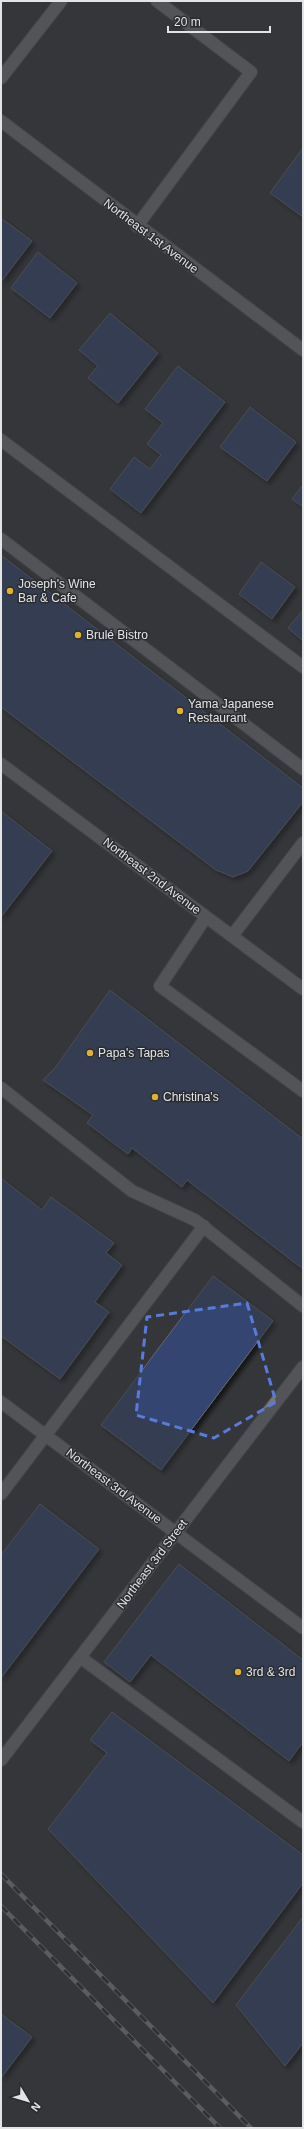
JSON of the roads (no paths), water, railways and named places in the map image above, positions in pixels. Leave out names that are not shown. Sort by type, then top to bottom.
[{"type":"street","points":[[1,78],[61,1]]},
{"type":"street","points":[[137,226],[251,72],[157,1]]},
{"type":"street","name":"Northeast 1st Avenue","points":[[1,121],[137,226],[303,350]]},
{"type":"street","points":[[1,440],[303,667]]},
{"type":"street","points":[[1,539],[303,769]]},
{"type":"street","name":"Northeast 2nd Avenue","points":[[1,764],[303,989]]},
{"type":"street","points":[[232,936],[303,843]]},
{"type":"street","points":[[206,917],[160,986],[303,1091]]},
{"type":"street","points":[[1,1088],[132,1191],[195,1220],[204,1226],[303,1306]]},
{"type":"street","points":[[1,1494],[204,1226]]},
{"type":"street","name":"Northeast 3rd Street","points":[[1,1760],[303,1367]]},
{"type":"street","name":"Northeast 3rd Avenue","points":[[1,1402],[303,1628]]},
{"type":"street","points":[[80,1657],[303,1822]]},
{"type":"railway","points":[[1,1874],[251,2128]]},
{"type":"railway","points":[[1,1906],[220,2128]]},
{"type":"place","name":"Joseph's Wine Bar & Cafe","points":[[10,591]]},
{"type":"place","name":"Brulé Bistro","points":[[78,635]]},
{"type":"place","name":"Yama Japanese Restaurant","points":[[180,711]]},
{"type":"place","name":"Papa's Tapas","points":[[90,1053]]},
{"type":"place","name":"Christina's","points":[[155,1097]]},
{"type":"place","name":"3rd & 3rd","points":[[238,1672]]}]
